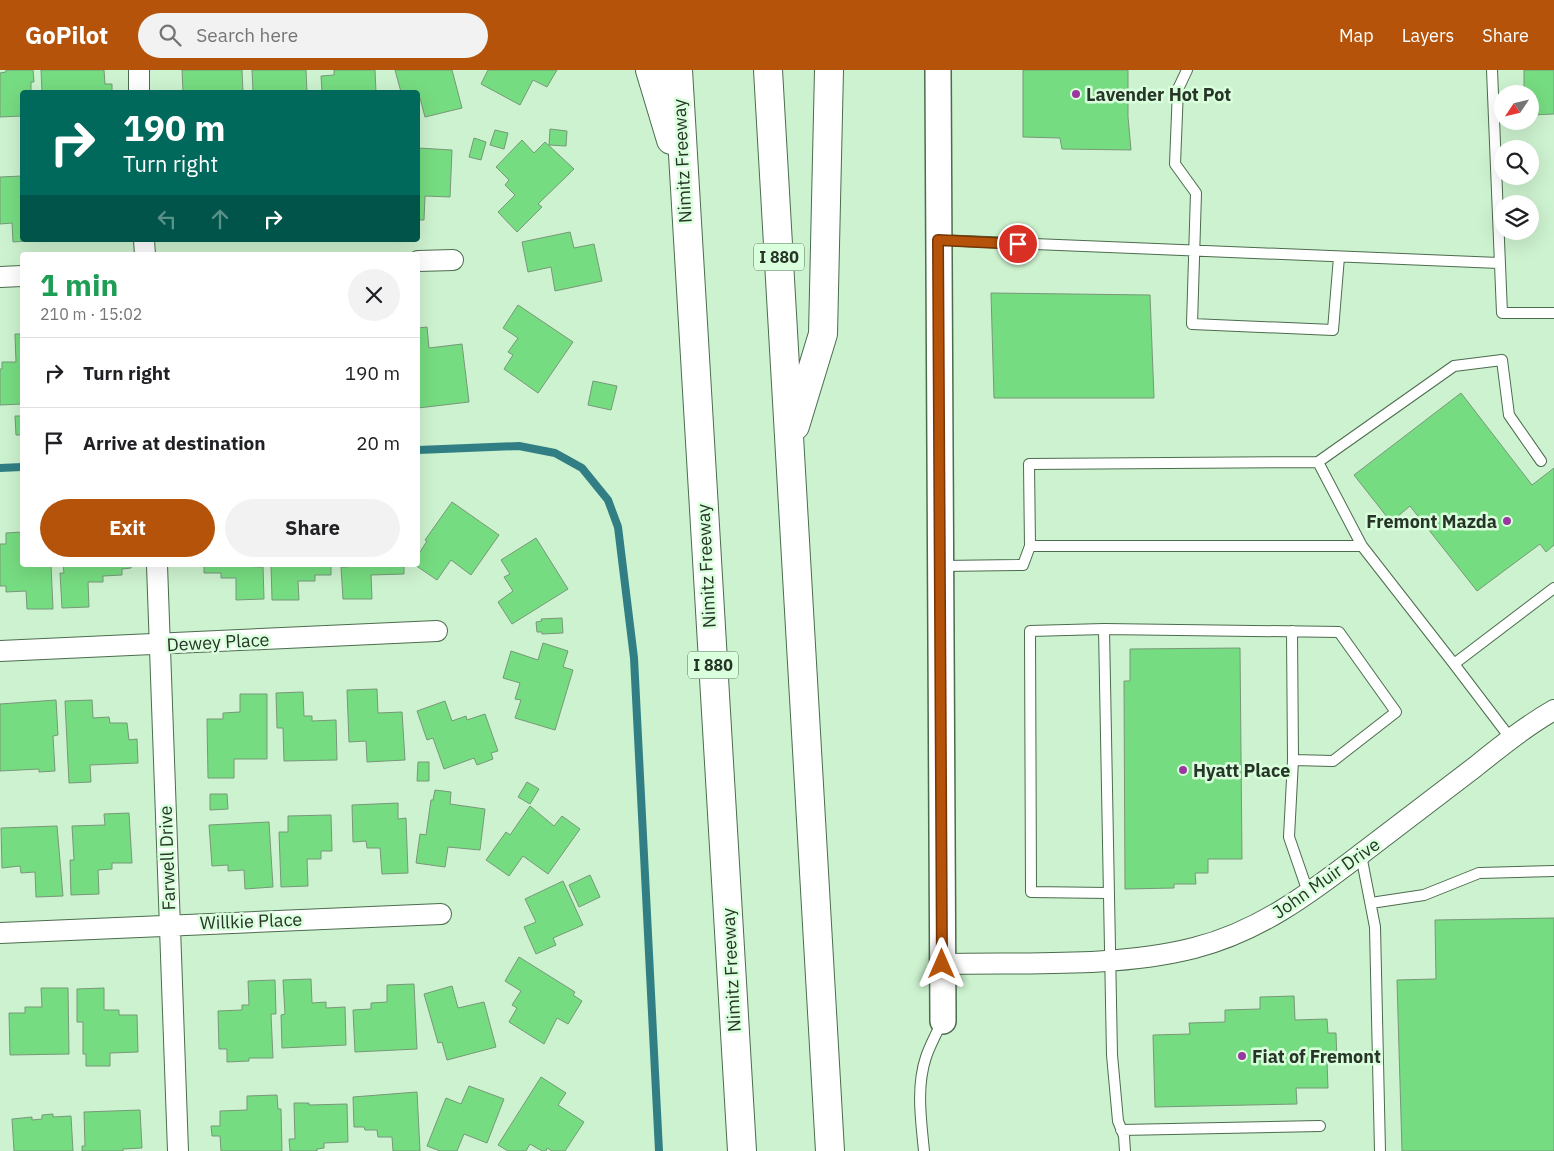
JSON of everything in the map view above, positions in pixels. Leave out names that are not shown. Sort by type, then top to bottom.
[{"type":"highway","points":[[650,70],[683,180]]},
{"type":"highway","name":"Nimitz Freeway","points":[[678,70],[683,180],[742,1151]]},
{"type":"highway","name":"I 880","points":[[768,70],[830,1151]]},
{"type":"highway","points":[[790,444],[823,334],[828,70]]},
{"type":"street","points":[[139,70],[139,90]]},
{"type":"street","points":[[938,70],[943,1021]]},
{"type":"street","points":[[420,261],[453,260]]},
{"type":"street","points":[[0,277],[20,276]]},
{"type":"street","name":"Farwell Drive","points":[[156,567],[178,1151]]},
{"type":"street","name":"Dewey Place","points":[[0,651],[437,631]]},
{"type":"street","name":"John Muir Drive","points":[[942,964],[1109,960],[1160,955],[1195,948],[1218,940],[1271,918],[1309,895],[1511,739],[1554,710]]},
{"type":"street","name":"Willkie Place","points":[[0,933],[441,914]]},
{"type":"lane","points":[[1187,70],[1178,89],[1174,164],[1196,193],[1192,324],[1333,330],[1339,257]]},
{"type":"lane","points":[[1492,70],[1502,314],[1554,313]]},
{"type":"lane","points":[[938,240],[1499,263]]},
{"type":"lane","points":[[940,566],[1023,565],[1030,546],[1029,464],[1318,462],[1454,366],[1502,360],[1509,415],[1541,461]]},
{"type":"lane","points":[[1318,462],[1362,546],[1511,739]]},
{"type":"lane","points":[[1030,546],[1362,546]]},
{"type":"lane","points":[[1454,664],[1554,588]]},
{"type":"lane","points":[[1104,628],[1112,1055],[1118,1121],[1124,1136],[1124,1151]]},
{"type":"lane","points":[[1108,893],[1031,892],[1030,631],[1104,628],[1339,632],[1396,712],[1333,760],[1293,760]]},
{"type":"lane","points":[[1292,631],[1293,760],[1289,837],[1309,895]]},
{"type":"lane","points":[[1361,854],[1375,927],[1380,1151]]},
{"type":"lane","points":[[1371,903],[1424,895],[1454,881],[1479,873],[1554,872]]},
{"type":"lane","points":[[924,1151],[920,1099],[921,1076],[926,1056],[943,1021]]},
{"type":"lane","points":[[1121,1130],[1320,1126]]},
{"type":"building","points":[[6,70],[33,70],[34,82],[31,82],[31,90],[20,90],[20,116],[0,117],[0,73],[6,72]]},
{"type":"building","points":[[41,70],[104,70],[105,84],[112,84],[112,90],[42,90]]},
{"type":"building","points":[[182,70],[242,70],[243,90],[183,90]]},
{"type":"building","points":[[252,70],[306,70],[307,90],[253,90]]},
{"type":"building","points":[[334,70],[375,70],[376,90],[322,90],[321,76],[334,75]]},
{"type":"building","points":[[395,70],[452,70],[462,108],[425,117],[420,90],[400,90]]},
{"type":"building","points":[[488,70],[557,70],[547,87],[533,80],[520,105],[481,84]]},
{"type":"building","name":"Lavender Hot Pot","points":[[1023,70],[1128,70],[1128,117],[1131,150],[1062,149],[1060,138],[1023,137]]},
{"type":"building","points":[[1524,70],[1554,70],[1554,114],[1539,115],[1539,85],[1524,85]]},
{"type":"building","points":[[550,129],[567,131],[566,146],[549,145]]},
{"type":"building","points":[[495,130],[508,133],[504,149],[490,145]]},
{"type":"building","points":[[474,138],[486,142],[481,160],[469,157]]},
{"type":"building","points":[[522,140],[534,153],[545,142],[574,169],[538,204],[542,207],[517,232],[498,212],[515,195],[505,185],[509,180],[496,167]]},
{"type":"building","points":[[420,148],[452,150],[450,197],[425,196],[424,220],[420,220]]},
{"type":"building","points":[[20,176],[20,241],[13,242],[12,223],[0,224],[0,177]]},
{"type":"building","points":[[570,232],[574,248],[594,244],[602,281],[555,291],[551,267],[528,272],[522,242]]},
{"type":"building","points":[[991,293],[1150,295],[1154,398],[994,398]]},
{"type":"building","points":[[518,305],[573,342],[538,393],[504,369],[513,355],[508,352],[518,338],[503,328]]},
{"type":"building","points":[[427,327],[429,348],[462,344],[469,402],[420,408],[420,328]]},
{"type":"building","points":[[15,334],[20,334],[20,404],[0,405],[0,369],[2,369],[2,362],[16,362]]},
{"type":"building","points":[[593,381],[617,386],[611,410],[588,405]]},
{"type":"building","points":[[1461,393],[1532,485],[1554,468],[1554,545],[1546,552],[1540,544],[1477,591],[1410,506],[1391,522],[1354,475]]},
{"type":"building","points":[[15,416],[20,416],[20,435],[16,435]]},
{"type":"building","points":[[452,502],[499,535],[471,575],[451,560],[437,580],[418,567],[420,567],[420,552],[427,541],[425,540]]},
{"type":"building","points":[[20,532],[20,567],[51,567],[53,609],[27,609],[26,591],[6,592],[6,586],[0,586],[0,544],[6,544],[6,533]]},
{"type":"building","points":[[536,538],[568,589],[512,624],[498,602],[513,591],[504,577],[510,574],[501,560]]},
{"type":"building","points":[[63,567],[131,567],[122,569],[122,575],[103,576],[103,582],[88,582],[89,607],[62,608],[60,573],[64,573]]},
{"type":"building","points":[[204,567],[263,567],[264,599],[236,600],[236,578],[221,578],[221,573],[204,573]]},
{"type":"building","points":[[271,567],[331,567],[331,575],[315,575],[315,581],[298,581],[299,600],[272,600]]},
{"type":"building","points":[[341,567],[404,567],[404,574],[371,575],[372,599],[343,599]]},
{"type":"building","points":[[562,618],[563,633],[542,634],[542,632],[537,632],[536,622],[542,621],[541,619]]},
{"type":"building","points":[[543,643],[568,651],[563,667],[573,670],[555,730],[515,718],[521,700],[515,699],[520,683],[503,678],[511,651],[538,660]]},
{"type":"building","name":"Hyatt Place","points":[[1240,648],[1242,859],[1208,859],[1208,873],[1195,873],[1196,884],[1174,884],[1174,888],[1125,889],[1124,681],[1130,681],[1130,649]]},
{"type":"building","points":[[377,689],[378,713],[402,712],[405,760],[367,762],[366,741],[349,742],[347,690]]},
{"type":"building","points":[[303,692],[304,716],[312,716],[312,721],[336,720],[337,760],[284,761],[283,728],[277,728],[276,693]]},
{"type":"building","points":[[240,694],[267,694],[267,759],[234,759],[234,778],[208,778],[207,719],[223,719],[223,713],[240,712]]},
{"type":"building","points":[[56,700],[58,735],[53,736],[55,771],[39,772],[39,769],[0,771],[0,704]]},
{"type":"building","points":[[92,700],[93,718],[109,717],[110,723],[127,723],[129,740],[137,739],[138,763],[90,765],[91,782],[69,783],[65,701]]},
{"type":"building","points":[[445,701],[452,721],[466,716],[467,720],[485,714],[498,751],[491,753],[493,759],[477,765],[474,758],[444,769],[433,738],[427,740],[417,711]]},
{"type":"building","points":[[418,762],[429,762],[429,781],[417,781]]},
{"type":"building","points":[[527,782],[539,789],[530,804],[518,797]]},
{"type":"building","points":[[435,790],[451,792],[450,804],[485,809],[480,850],[448,847],[445,867],[416,863],[420,834],[426,835],[431,800],[433,800]]},
{"type":"building","points":[[210,794],[227,794],[228,809],[210,810]]},
{"type":"building","points":[[398,803],[398,819],[406,818],[408,873],[382,874],[380,848],[367,848],[366,841],[353,842],[352,805]]},
{"type":"building","points":[[530,806],[554,826],[562,816],[580,829],[548,874],[523,856],[509,876],[486,860],[506,832],[510,835]]},
{"type":"building","points":[[129,813],[132,863],[112,863],[112,869],[98,870],[99,894],[71,895],[70,860],[74,860],[72,826],[105,825],[104,814]]},
{"type":"building","points":[[331,815],[332,851],[321,851],[321,859],[307,859],[308,886],[281,887],[279,832],[288,832],[288,816]]},
{"type":"building","points":[[269,822],[273,887],[245,889],[244,870],[228,871],[228,865],[212,866],[209,825]]},
{"type":"building","points":[[57,826],[63,896],[36,897],[35,872],[21,873],[20,866],[2,868],[1,828]]},
{"type":"building","points":[[590,875],[600,897],[579,907],[569,885]]},
{"type":"building","points":[[563,881],[583,925],[553,938],[556,945],[536,954],[524,927],[536,922],[525,899]]},
{"type":"building","points":[[1554,918],[1554,1151],[1402,1151],[1397,980],[1436,979],[1435,920]]},
{"type":"building","points":[[519,957],[575,992],[573,995],[582,1001],[568,1024],[557,1018],[544,1044],[509,1022],[517,1008],[512,1005],[521,991],[505,981]]},
{"type":"building","points":[[311,979],[312,1003],[326,1002],[326,1008],[345,1007],[346,1045],[282,1048],[281,1015],[285,1014],[283,980]]},
{"type":"building","points":[[275,980],[276,1014],[271,1014],[273,1058],[249,1058],[249,1061],[227,1062],[227,1049],[219,1049],[218,1011],[242,1010],[242,1005],[249,1005],[248,981]]},
{"type":"building","points":[[414,984],[417,1049],[355,1052],[353,1010],[371,1009],[371,1003],[387,1002],[387,985]]},
{"type":"building","points":[[452,986],[458,1008],[484,1002],[496,1047],[447,1060],[442,1042],[438,1043],[424,994]]},
{"type":"building","points":[[41,988],[68,988],[69,1054],[10,1055],[9,1013],[25,1013],[25,1007],[42,1007]]},
{"type":"building","points":[[104,988],[104,1010],[119,1010],[119,1015],[137,1015],[138,1052],[110,1053],[110,1066],[86,1066],[86,1054],[83,1054],[83,1022],[77,1022],[77,989]]},
{"type":"building","points":[[1294,996],[1295,1020],[1327,1019],[1328,1033],[1336,1033],[1337,1062],[1327,1062],[1328,1088],[1296,1088],[1297,1104],[1155,1107],[1153,1035],[1190,1034],[1189,1023],[1225,1022],[1225,1010],[1260,1009],[1260,997]]},
{"type":"building","points":[[541,1077],[566,1093],[558,1105],[584,1122],[565,1151],[552,1151],[547,1148],[546,1151],[542,1151],[530,1144],[526,1151],[508,1151],[498,1145]]},
{"type":"building","points":[[469,1086],[504,1099],[487,1143],[464,1134],[457,1151],[440,1151],[427,1146],[446,1098],[461,1104]]},
{"type":"building","points":[[417,1092],[420,1151],[393,1151],[392,1137],[378,1137],[377,1130],[365,1130],[364,1127],[354,1127],[353,1097]]},
{"type":"building","points":[[277,1095],[278,1109],[281,1109],[282,1151],[221,1151],[220,1136],[212,1136],[211,1126],[220,1126],[220,1111],[247,1110],[247,1096]]},
{"type":"building","points":[[294,1103],[309,1103],[309,1105],[347,1104],[348,1142],[324,1143],[324,1148],[317,1149],[317,1151],[290,1151],[289,1139],[295,1139]]},
{"type":"building","points":[[140,1110],[142,1148],[123,1149],[123,1151],[82,1151],[82,1146],[85,1146],[84,1112]]},
{"type":"building","points":[[53,1114],[53,1117],[71,1116],[73,1151],[14,1151],[12,1119],[32,1117],[32,1120],[42,1119],[42,1115]]},
{"type":"waterway","points":[[420,450],[519,446],[555,453],[582,468],[608,500],[618,527],[634,658],[659,1151]]},
{"type":"waterway","points":[[0,468],[20,467]]},
{"type":"place","name":"Lavender Hot Pot","points":[[1076,94]]},
{"type":"place","name":"Fremont Mazda","points":[[1507,521]]},
{"type":"place","name":"Hyatt Place","points":[[1183,770]]},
{"type":"place","name":"Fiat of Fremont","points":[[1242,1056]]},
{"type":"route","points":[[942,964],[938,240],[1018,244]]}]
